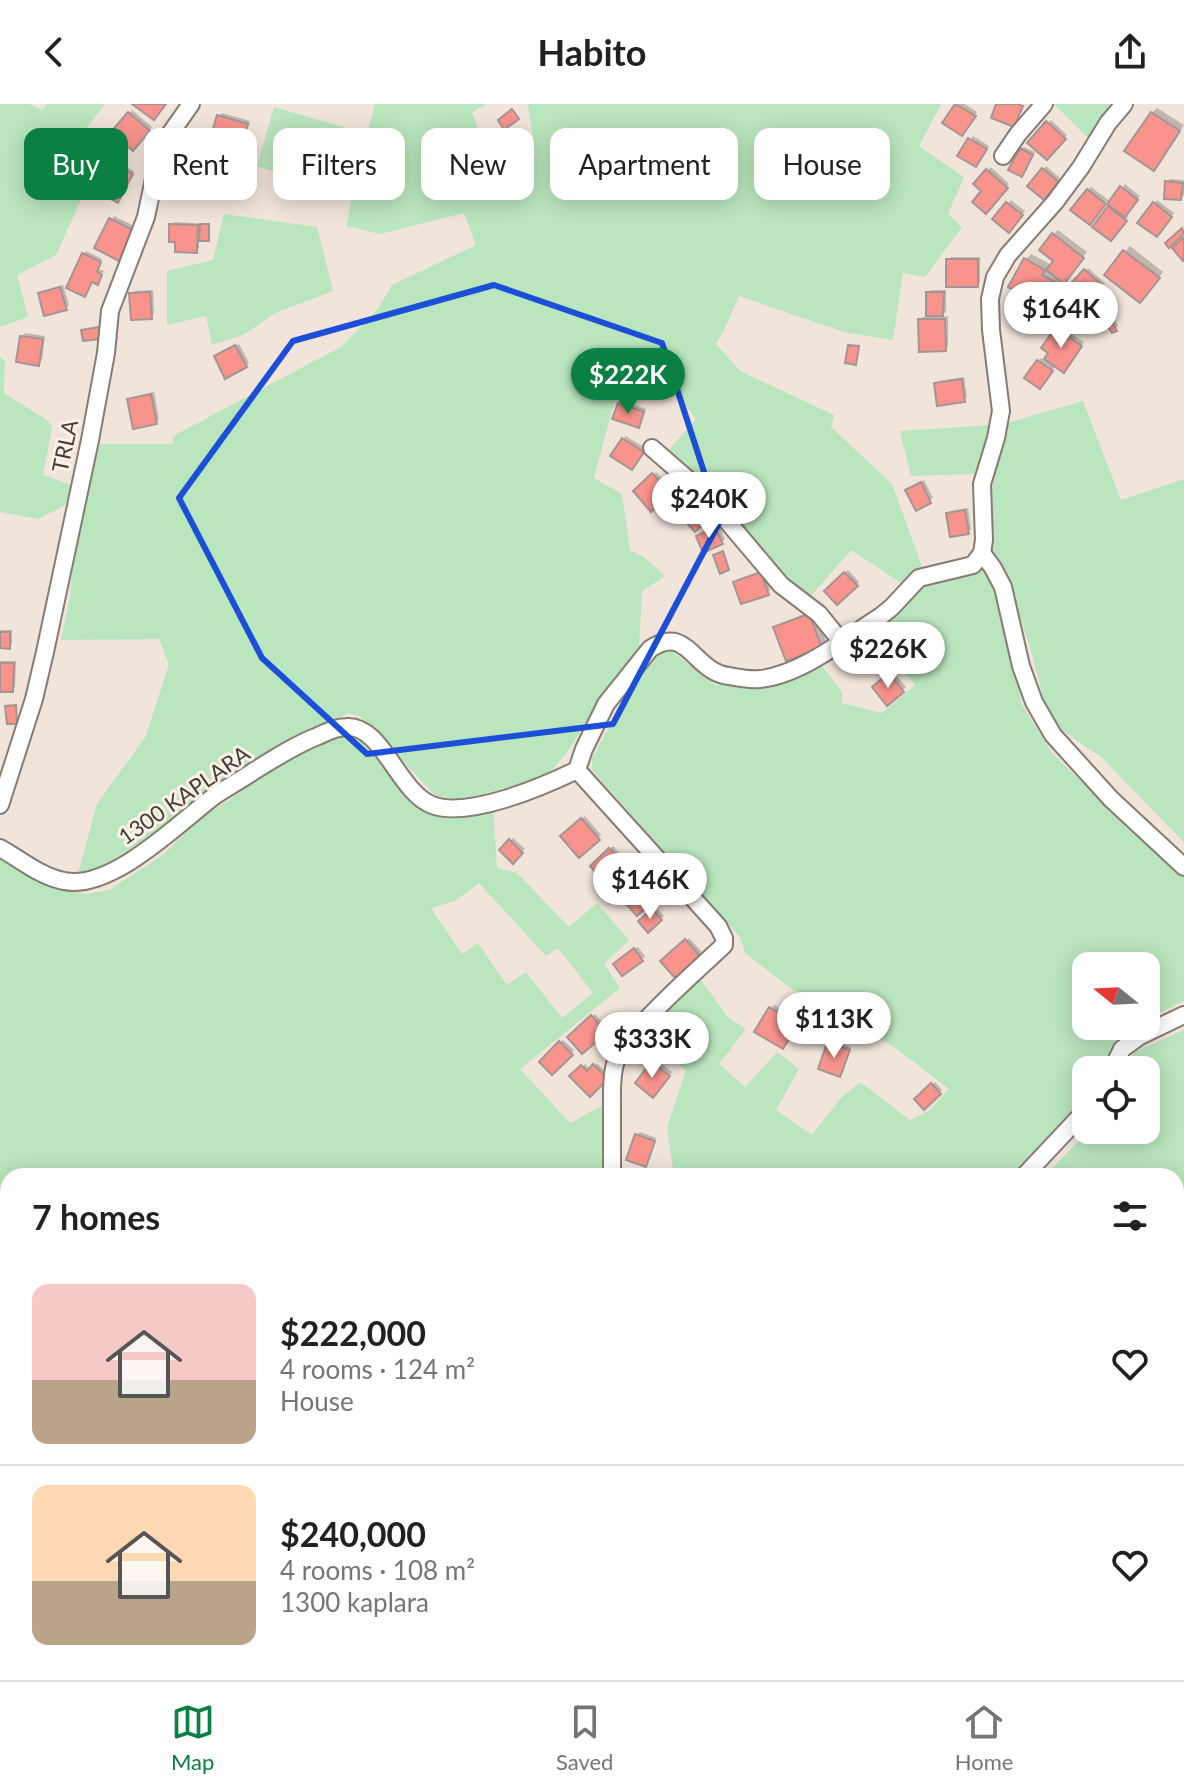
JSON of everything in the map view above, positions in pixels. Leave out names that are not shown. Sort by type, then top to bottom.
[{"type":"street","name":"TRLA","points":[[0,805],[34,699],[45,652],[88,448],[106,353],[110,311],[146,217],[159,155],[191,104]]},
{"type":"street","points":[[1003,156],[1044,104]]},
{"type":"street","points":[[612,1168],[612,1082],[615,1062],[648,1018],[724,945],[724,938],[718,926],[577,770],[584,749],[606,704],[655,645],[674,641],[688,649],[705,667],[721,675],[760,679],[782,674],[805,665],[892,607],[919,578],[973,565],[982,553],[982,484],[1001,411],[991,330],[990,299],[995,277],[1008,255],[1055,202],[1124,104]]},
{"type":"street","points":[[652,448],[691,482],[781,585],[819,614],[841,641]]},
{"type":"street","points":[[982,553],[1003,587],[1021,666],[1034,702],[1053,735],[1111,799],[1184,867]]},
{"type":"street","name":"1300 KAPLARA","points":[[0,848],[65,882],[88,881],[135,859],[216,795],[299,744],[350,726],[371,735],[399,774],[422,799],[433,805],[460,808],[485,804],[523,793],[577,770]]},
{"type":"street","points":[[1119,1056],[1122,1049],[1140,1036],[1184,1015]]},
{"type":"street","points":[[1032,1168],[1072,1125]]},
{"type":"highlighted area","points":[[494,285],[662,343],[720,521],[613,724],[367,754],[262,658],[179,498],[293,341]]},
{"type":"green space","points":[[0,104],[29,104],[43,110],[47,104],[105,104],[87,128],[24,128],[24,200],[81,200],[56,255],[17,275],[28,317],[0,327]]},
{"type":"green space","points":[[375,104],[487,104],[472,112],[478,128],[421,128],[421,200],[534,200],[534,128],[531,128],[528,104],[941,104],[919,146],[964,177],[948,214],[962,227],[925,277],[903,273],[893,340],[844,332],[739,296],[716,344],[740,371],[834,415],[831,427],[892,484],[923,569],[903,584],[851,550],[809,598],[781,579],[667,452],[696,419],[671,386],[624,365],[594,478],[622,494],[630,550],[644,557],[665,576],[642,591],[639,649],[608,686],[567,753],[546,776],[463,800],[436,796],[361,717],[349,713],[279,744],[128,851],[93,871],[78,873],[97,804],[146,736],[169,664],[159,639],[61,640],[70,596],[75,534],[98,444],[173,444],[173,436],[341,347],[378,309],[392,285],[476,245],[464,213],[380,234],[346,226],[352,200],[405,200],[405,128],[369,128]]},
{"type":"green space","points":[[1054,104],[1111,104],[1111,109],[1090,140]]},
{"type":"green space","points":[[274,107],[346,128],[273,128],[273,171],[257,166]]},
{"type":"green space","points":[[224,214],[317,227],[333,291],[275,313],[245,334],[212,345],[206,316],[167,325],[167,271],[213,260]]},
{"type":"green space","points":[[0,357],[5,361],[4,393],[48,421],[52,427],[43,475],[71,485],[65,505],[39,519],[0,512]]},
{"type":"green space","points":[[1083,401],[1121,500],[1184,479],[1184,842],[1099,755],[1058,727],[1044,700],[1010,586],[989,547],[991,493],[1007,423]]},
{"type":"green space","points":[[992,425],[975,474],[911,476],[900,431]]},
{"type":"green space","points":[[980,568],[985,569],[999,590],[1022,705],[1052,753],[1184,877],[1184,1001],[1160,1012],[1160,952],[1072,952],[1072,1040],[1120,1040],[1110,1056],[1072,1056],[1072,1112],[1021,1168],[673,1168],[667,1128],[686,1070],[642,1036],[700,979],[728,1017],[746,1029],[719,1064],[745,1087],[777,1052],[799,1069],[776,1110],[812,1135],[840,1099],[860,1082],[910,1120],[929,1111],[949,1089],[897,1049],[789,987],[745,953],[740,937],[592,770],[592,758],[642,669],[659,650],[669,649],[715,685],[792,679],[822,666],[842,692],[842,703],[882,713],[915,685],[869,631],[921,584],[967,576]]},
{"type":"green space","points":[[337,736],[353,736],[365,742],[401,787],[420,805],[493,808],[497,868],[517,873],[569,927],[597,903],[629,940],[604,964],[620,988],[520,1069],[570,1123],[607,1103],[606,1168],[0,1168],[0,858],[42,883],[68,891],[85,894],[109,890],[163,855],[197,821],[302,751]],"holes":[[[479,883],[546,956],[558,948],[593,993],[562,1018],[526,972],[507,985],[478,943],[462,954],[431,908],[455,901]]]},
{"type":"green space","points":[[1184,1030],[1184,1168],[1052,1168],[1076,1144],[1160,1144],[1160,1056],[1132,1056]]},
{"type":"building","points":[[132,104],[166,104],[154,120]]},
{"type":"building","points":[[955,104],[976,116],[962,136],[942,123]]},
{"type":"building","points":[[996,104],[1023,106],[1014,127],[991,118]]},
{"type":"building","points":[[512,109],[519,119],[507,128],[503,128],[498,120]]},
{"type":"building","points":[[128,112],[147,128],[144,128],[144,138],[133,151],[128,147],[128,128],[114,128]]},
{"type":"building","points":[[1151,112],[1180,131],[1154,171],[1124,151]]},
{"type":"building","points":[[217,115],[248,124],[247,128],[213,128]]},
{"type":"building","points":[[1046,121],[1066,139],[1047,160],[1027,143]]},
{"type":"building","points":[[968,138],[987,149],[976,167],[957,156]]},
{"type":"building","points":[[1020,148],[1033,155],[1022,177],[1008,170]]},
{"type":"building","points":[[1042,168],[1059,182],[1044,200],[1027,186]]},
{"type":"building","points":[[986,169],[1008,188],[986,214],[972,202],[981,191],[973,184]]},
{"type":"building","points":[[1165,181],[1183,183],[1181,200],[1164,199]]},
{"type":"building","points":[[1120,186],[1138,200],[1125,217],[1107,204]]},
{"type":"building","points":[[1087,189],[1106,204],[1090,225],[1070,210]]},
{"type":"building","points":[[1006,202],[1023,215],[1009,233],[992,219]]},
{"type":"building","points":[[1153,202],[1172,217],[1157,237],[1137,223]]},
{"type":"building","points":[[1108,206],[1127,221],[1111,241],[1092,227]]},
{"type":"building","points":[[109,218],[135,231],[119,261],[94,248]]},
{"type":"building","points":[[169,224],[198,225],[197,253],[175,252],[175,242],[169,242]]},
{"type":"building","points":[[200,224],[209,224],[209,241],[199,241]]},
{"type":"building","points":[[1182,228],[1184,234],[1169,248],[1165,243]]},
{"type":"building","points":[[1052,233],[1084,258],[1064,284],[1046,270],[1053,261],[1039,250]]},
{"type":"building","points":[[1184,237],[1184,260],[1183,261],[1172,248]]},
{"type":"building","points":[[1123,250],[1160,278],[1140,303],[1104,275]]},
{"type":"building","points":[[82,253],[101,262],[97,272],[102,275],[98,285],[92,282],[85,297],[66,288]]},
{"type":"building","points":[[1024,258],[1045,270],[1042,275],[1059,284],[1045,307],[1008,287]]},
{"type":"building","points":[[946,259],[978,259],[978,287],[946,287]]},
{"type":"building","points":[[1084,269],[1104,287],[1084,309],[1064,291]]},
{"type":"building","points":[[60,287],[67,310],[44,316],[38,293]]},
{"type":"building","points":[[150,292],[152,319],[131,320],[129,293]]},
{"type":"building","points":[[926,292],[944,292],[943,316],[926,316]]},
{"type":"building","points":[[1102,304],[1117,331],[1112,333],[1108,327],[1102,331],[1091,310]]},
{"type":"building","points":[[918,319],[945,319],[946,351],[919,352]]},
{"type":"building","points":[[99,327],[100,339],[83,341],[81,330]]},
{"type":"building","points":[[1055,328],[1082,346],[1064,373],[1044,359],[1048,353],[1041,348]]},
{"type":"building","points":[[20,336],[43,339],[39,366],[16,362]]},
{"type":"building","points":[[235,345],[247,367],[225,379],[214,356]]},
{"type":"building","points":[[848,345],[859,346],[856,365],[845,363]]},
{"type":"building","points":[[1037,360],[1053,371],[1040,389],[1024,378]]},
{"type":"building","points":[[962,379],[965,402],[937,406],[934,383]]},
{"type":"building","points":[[151,394],[157,424],[133,429],[127,399]]},
{"type":"building","points":[[618,403],[644,412],[639,428],[612,419]]},
{"type":"building","points":[[622,438],[644,452],[632,470],[610,456]]},
{"type":"building","points":[[652,473],[671,494],[651,512],[633,491]]},
{"type":"building","points":[[921,482],[931,503],[916,511],[905,490]]},
{"type":"building","points":[[683,491],[697,504],[681,520],[668,507]]},
{"type":"building","points":[[699,505],[711,517],[695,532],[684,520]]},
{"type":"building","points":[[965,510],[969,534],[950,537],[946,513]]},
{"type":"building","points":[[715,527],[723,544],[703,553],[696,536]]},
{"type":"building","points":[[723,551],[729,570],[720,574],[713,555]]},
{"type":"building","points":[[761,572],[769,595],[741,604],[733,582]]},
{"type":"building","points":[[844,572],[858,586],[837,605],[824,591]]},
{"type":"building","points":[[809,614],[822,648],[786,661],[773,627]]},
{"type":"building","points":[[0,632],[10,632],[10,649],[0,648]]},
{"type":"building","points":[[0,663],[14,663],[13,692],[0,692]]},
{"type":"building","points":[[889,673],[904,692],[887,706],[872,687]]},
{"type":"building","points":[[16,705],[17,724],[7,724],[5,706]]},
{"type":"building","points":[[581,818],[600,840],[579,858],[560,836]]},
{"type":"building","points":[[509,839],[523,853],[513,864],[499,850]]},
{"type":"building","points":[[609,848],[626,865],[606,884],[590,866]]},
{"type":"building","points":[[638,879],[656,899],[637,916],[619,896]]},
{"type":"building","points":[[652,909],[662,920],[648,933],[638,921]]},
{"type":"building","points":[[685,939],[700,956],[676,979],[660,961]]},
{"type":"building","points":[[634,948],[643,961],[622,976],[613,964]]},
{"type":"building","points":[[769,1007],[798,1024],[783,1049],[754,1032]]},
{"type":"building","points":[[591,1015],[607,1033],[582,1054],[567,1037]]},
{"type":"building","points":[[559,1041],[573,1055],[552,1075],[539,1062]]},
{"type":"building","points":[[827,1043],[850,1050],[840,1077],[818,1069]]},
{"type":"building","points":[[651,1062],[670,1076],[653,1098],[635,1083]]},
{"type":"building","points":[[593,1064],[608,1079],[590,1097],[569,1076],[581,1065],[587,1071]]},
{"type":"building","points":[[931,1083],[941,1094],[924,1110],[914,1099]]},
{"type":"building","points":[[635,1134],[655,1141],[646,1167],[626,1160]]}]
